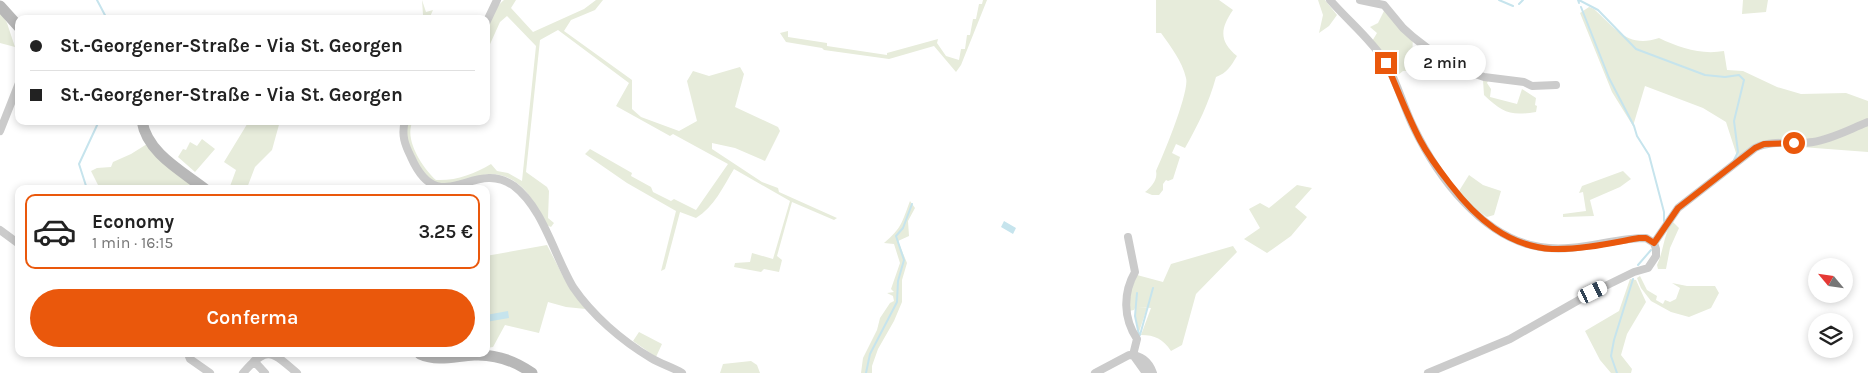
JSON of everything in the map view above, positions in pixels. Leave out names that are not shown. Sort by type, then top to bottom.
[{"type":"street","points":[[490,15],[498,0]]},
{"type":"street","points":[[1330,0],[1371,43],[1386,63],[1412,124],[1430,156],[1464,202],[1486,223],[1506,237],[1551,249],[1575,248],[1639,238],[1646,238],[1654,243]]},
{"type":"street","points":[[1360,0],[1384,5],[1403,28],[1418,41],[1435,54],[1464,70],[1484,77],[1524,82],[1532,86],[1556,85]]},
{"type":"street","points":[[0,6],[15,24]]},
{"type":"street","points":[[0,131],[15,93]]},
{"type":"street","points":[[1428,373],[1510,339],[1593,292],[1634,272],[1648,268],[1656,256],[1654,243],[1678,208],[1755,148],[1764,144],[1810,142],[1826,139],[1868,122]]},
{"type":"street","points":[[143,125],[147,137],[162,156],[200,185]]},
{"type":"street","points":[[404,125],[402,136],[415,167],[428,183],[432,185]]},
{"type":"street","points":[[459,185],[494,177],[504,180],[522,193],[532,203],[573,286],[588,305],[626,341],[652,359],[682,373]]},
{"type":"street","points":[[0,230],[15,241]]},
{"type":"street","points":[[1128,237],[1135,272],[1128,283],[1126,298],[1129,324],[1137,339],[1133,355],[1146,373]]},
{"type":"street","points":[[1095,373],[1129,355],[1146,361],[1153,373]]},
{"type":"street","points":[[490,356],[518,364],[532,373]]},
{"type":"street","points":[[189,357],[210,373]]},
{"type":"street","points":[[243,373],[257,359],[262,357]]},
{"type":"street","points":[[278,357],[297,373]]},
{"type":"street","points":[[435,357],[451,357]]},
{"type":"street","points":[[257,359],[265,373]]},
{"type":"green space","points":[[422,0],[426,12],[433,10],[431,15],[423,15]]},
{"type":"green space","points":[[504,0],[516,0],[511,8],[533,32],[584,9],[596,0],[603,0],[595,10],[571,20],[564,31],[632,80],[632,109],[641,117],[679,131],[697,121],[687,81],[693,71],[709,76],[740,67],[744,74],[735,107],[778,127],[780,131],[765,161],[735,148],[712,143],[712,149],[762,182],[778,188],[779,192],[837,218],[834,220],[792,202],[777,256],[782,260],[779,272],[764,269],[761,272],[734,267],[735,263],[750,262],[752,253],[773,259],[790,201],[734,169],[718,196],[696,218],[680,212],[665,269],[661,271],[676,211],[627,183],[585,154],[590,149],[632,173],[631,176],[651,187],[653,192],[671,201],[674,199],[696,210],[728,164],[673,134],[670,136],[616,106],[629,83],[558,30],[540,40],[526,172],[547,187],[549,191],[548,218],[554,223],[551,227],[542,223],[544,221],[540,213],[524,190],[518,184],[502,175],[477,176],[447,184],[432,182],[422,171],[408,144],[406,137],[407,125],[412,125],[412,144],[420,161],[436,180],[465,176],[491,164],[497,171],[508,173],[522,181],[536,46],[507,16],[500,22],[490,44],[490,21],[498,5]]},
{"type":"green space","points":[[983,0],[987,0],[961,65],[956,72],[934,46],[889,59],[824,50],[822,48],[786,42],[780,33],[788,31],[788,37],[827,43],[827,46],[887,55],[887,53],[938,39],[937,43],[946,56],[959,60],[961,49],[965,49],[967,35],[970,35],[973,19],[976,19],[979,4],[982,4]]},
{"type":"green space","points":[[1156,0],[1219,0],[1233,10],[1223,34],[1227,45],[1237,56],[1226,71],[1216,77],[1203,114],[1185,148],[1176,144],[1172,153],[1180,157],[1173,179],[1166,180],[1163,184],[1163,190],[1159,195],[1152,195],[1145,192],[1152,186],[1155,180],[1156,171],[1175,124],[1186,85],[1186,78],[1176,54],[1161,33],[1156,33]]},
{"type":"green space","points":[[1318,0],[1325,0],[1337,15],[1329,26],[1319,33],[1323,15]]},
{"type":"green space","points":[[1743,0],[1768,0],[1766,12],[1742,14]]},
{"type":"green space","points":[[1386,7],[1413,37],[1412,58],[1415,70],[1403,71],[1393,79],[1371,43],[1377,33],[1370,27],[1378,23]]},
{"type":"green space","points":[[1589,7],[1630,39],[1648,41],[1659,38],[1691,50],[1707,52],[1724,51],[1727,70],[1743,71],[1777,87],[1801,94],[1846,93],[1868,101],[1868,152],[1774,145],[1737,156],[1726,122],[1703,108],[1645,86],[1633,126],[1612,92],[1580,13]]},
{"type":"green space","points":[[0,11],[7,23],[15,47],[0,43]]},
{"type":"green space","points":[[1483,80],[1488,81],[1487,83],[1491,89],[1490,97],[1517,104],[1522,89],[1536,98],[1536,112],[1513,113],[1496,106],[1484,95]]},
{"type":"green space","points":[[247,125],[279,125],[272,150],[255,167],[248,185],[230,185],[236,170],[224,162]]},
{"type":"green space","points":[[202,139],[215,149],[195,172],[178,157],[183,149],[186,150],[190,142],[197,146]]},
{"type":"green space","points":[[147,144],[191,185],[98,185],[91,171],[97,168],[111,167],[113,162]]},
{"type":"green space","points":[[1623,171],[1631,179],[1620,187],[1590,200],[1594,216],[1563,217],[1563,214],[1586,211],[1583,192],[1579,193],[1582,186]]},
{"type":"green space","points":[[1469,175],[1483,185],[1501,191],[1494,215],[1487,217],[1471,206],[1459,191]]},
{"type":"green space","points":[[1297,185],[1312,188],[1295,207],[1307,217],[1291,236],[1267,253],[1244,239],[1260,228],[1249,209],[1260,203],[1269,208]]},
{"type":"green space","points":[[910,201],[915,208],[908,221],[909,236],[898,241],[907,263],[902,280],[902,302],[894,321],[878,349],[872,366],[872,373],[861,373],[863,358],[877,330],[880,318],[890,303],[894,301],[893,296],[887,293],[894,292],[891,289],[900,263],[894,244],[884,243],[898,229]]},
{"type":"green space","points":[[1672,221],[1679,228],[1670,248],[1666,269],[1658,269],[1657,265]]},
{"type":"green space","points":[[547,245],[563,276],[586,309],[566,307],[548,302],[539,333],[505,325],[493,347],[490,347],[490,255]]},
{"type":"green space","points":[[1233,246],[1237,252],[1196,294],[1182,345],[1171,351],[1158,338],[1141,335],[1151,308],[1138,307],[1147,308],[1139,332],[1135,316],[1136,306],[1134,310],[1129,311],[1128,297],[1137,275],[1163,282],[1171,264]]},
{"type":"green space","points":[[1640,276],[1647,290],[1657,296],[1656,300],[1663,304],[1665,300],[1670,302],[1676,299],[1680,288],[1672,283],[1687,286],[1715,286],[1719,293],[1711,308],[1689,317],[1671,312],[1651,301],[1641,288],[1637,278]]},
{"type":"green space","points":[[1630,279],[1636,280],[1646,302],[1627,334],[1621,355],[1632,369],[1631,373],[1611,373],[1600,360],[1585,331],[1619,311]]},
{"type":"green space","points":[[639,332],[662,344],[656,357],[633,341]]},
{"type":"green space","points":[[751,361],[757,365],[760,373],[720,373],[723,364]]},
{"type":"water","points":[[1004,221],[1016,228],[1013,234],[1001,227]]},
{"type":"water","points":[[508,311],[509,318],[490,321],[490,314]]},
{"type":"waterway","points":[[97,0],[105,15]]},
{"type":"waterway","points":[[1499,0],[1513,6]]},
{"type":"waterway","points":[[1519,4],[1523,0]]},
{"type":"waterway","points":[[1579,0],[1598,10],[1636,49],[1705,75],[1725,77],[1739,75],[1744,80],[1734,121],[1738,152],[1734,160]]},
{"type":"waterway","points":[[1581,7],[1609,78],[1634,126],[1637,136],[1649,155],[1664,212],[1664,221]]},
{"type":"waterway","points":[[86,185],[79,164],[97,125]]},
{"type":"waterway","points":[[866,373],[870,354],[897,302],[898,281],[904,260],[896,236],[903,228],[912,204]]},
{"type":"waterway","points":[[1638,265],[1651,250]]},
{"type":"waterway","points":[[1617,373],[1611,356],[1614,340],[1633,279]]},
{"type":"waterway","points":[[1140,335],[1153,288]]},
{"type":"waterway","points":[[1137,293],[1135,316],[1139,335]]},
{"type":"route","points":[[1386,63],[1420,141],[1464,202],[1475,214],[1506,237],[1534,246],[1562,249],[1639,238],[1646,238],[1654,243],[1678,208],[1755,148],[1764,144],[1794,143]]}]
